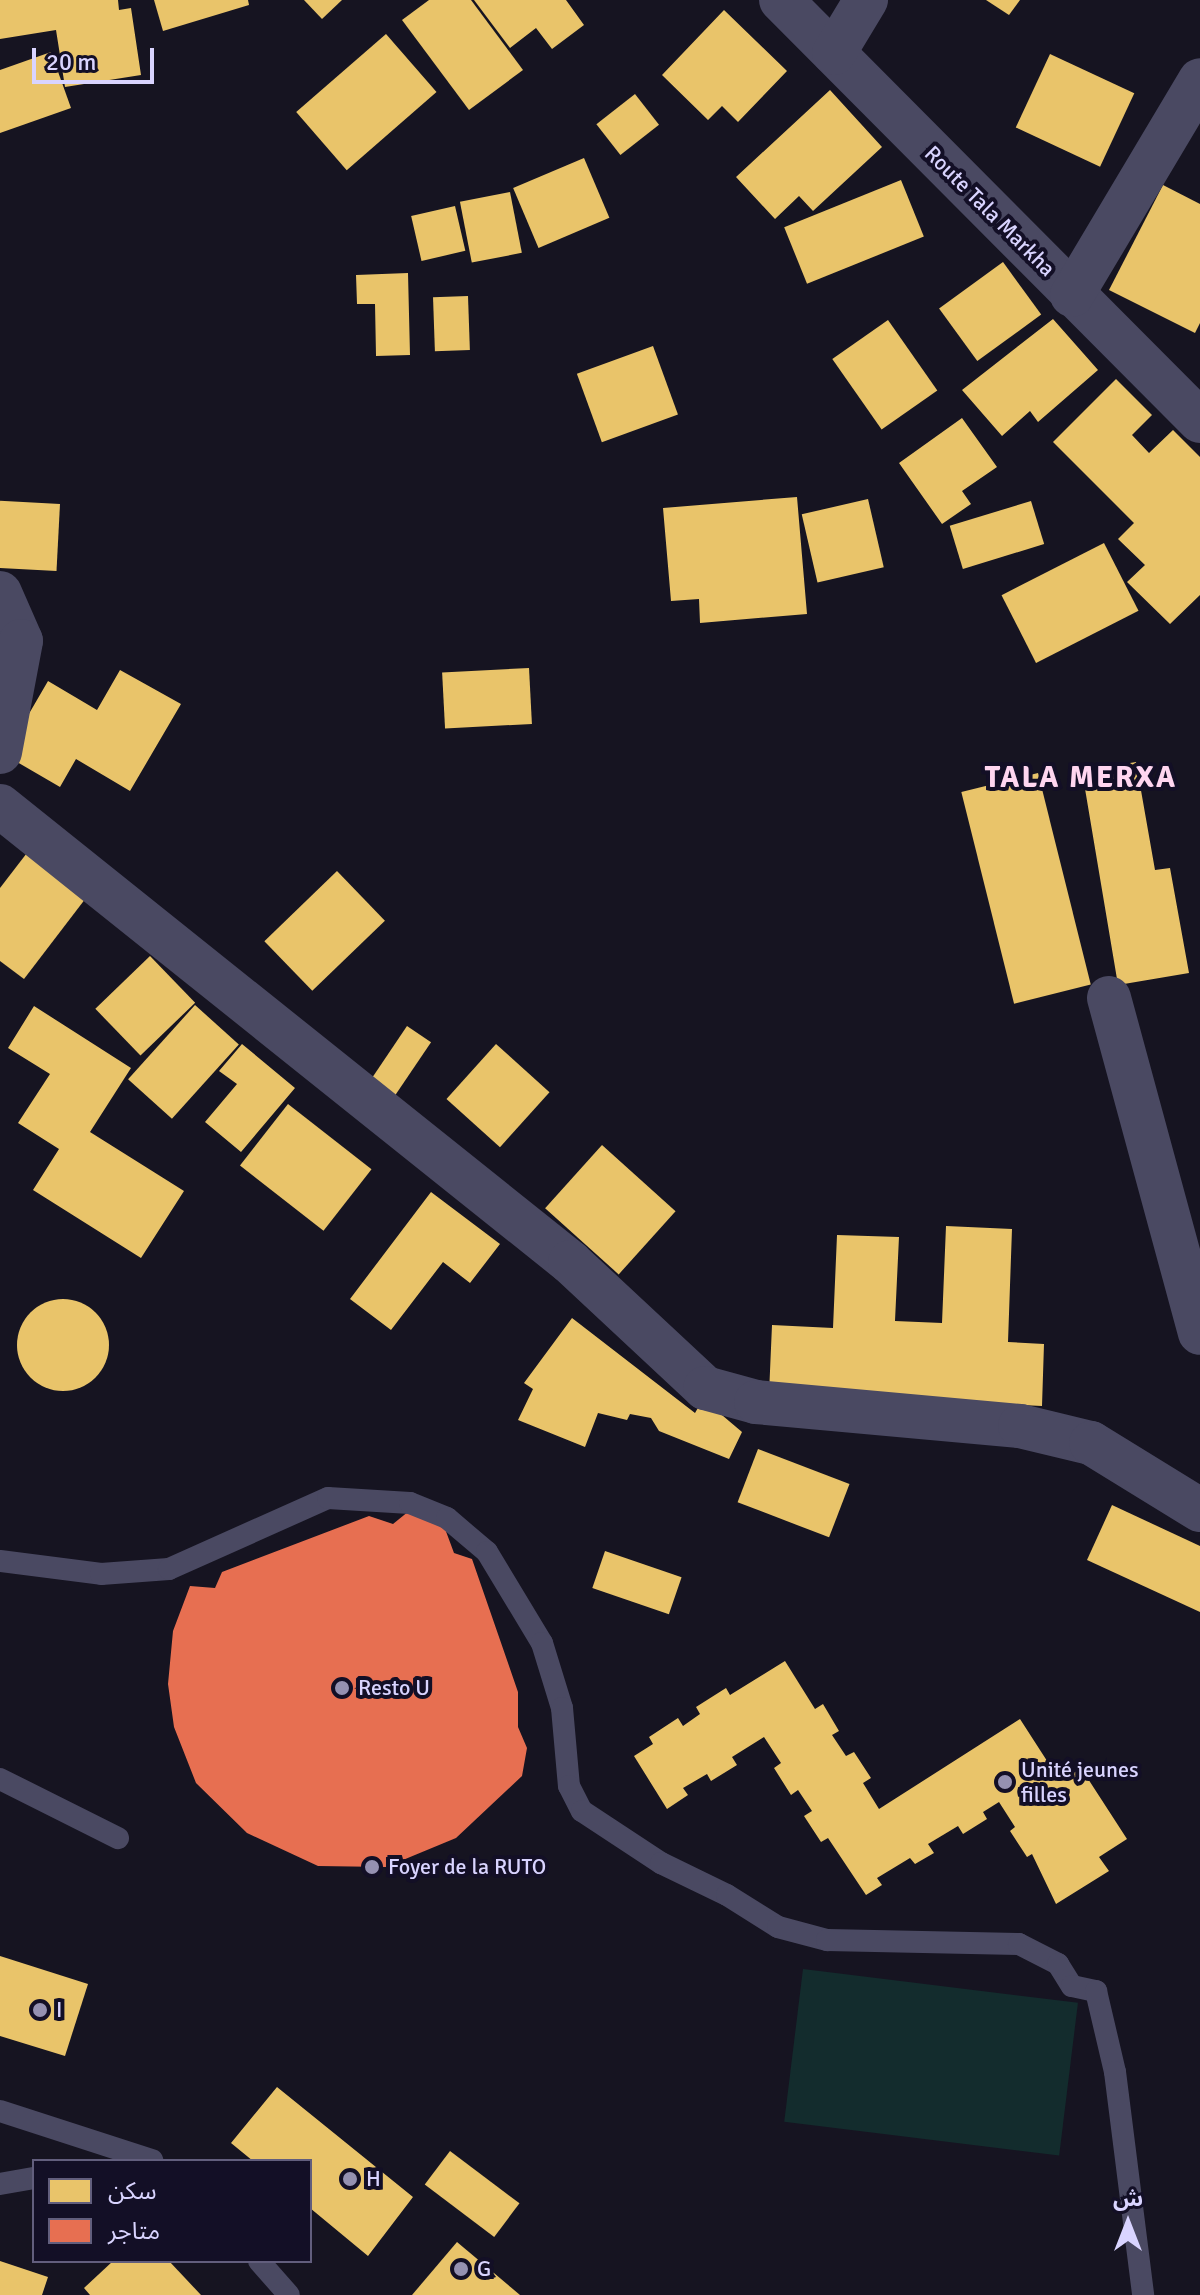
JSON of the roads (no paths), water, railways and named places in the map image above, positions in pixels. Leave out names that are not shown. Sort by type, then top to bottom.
[{"type":"street","name":"Route Tala Markha","points":[[781,0],[1200,421]]},
{"type":"street","points":[[834,53],[866,0]]},
{"type":"street","points":[[1072,295],[1200,80]]},
{"type":"street","points":[[0,593],[21,641],[0,752]]},
{"type":"street","points":[[0,806],[570,1262],[705,1388],[756,1402],[1020,1426],[1091,1443],[1200,1510]]},
{"type":"street","points":[[1109,998],[1200,1333]]},
{"type":"lane","points":[[0,1561],[101,1574],[169,1569],[328,1498],[410,1503],[447,1518],[487,1552],[542,1643],[562,1708],[569,1786],[582,1811],[661,1863],[727,1895],[778,1927],[827,1940],[1019,1944],[1058,1964],[1072,1986],[1096,1991],[1115,2072],[1143,2295]]},
{"type":"lane","points":[[0,1779],[118,1838]]},
{"type":"lane","points":[[0,2111],[145,2159]]},
{"type":"lane","points":[[0,2184],[32,2178]]},
{"type":"lane","points":[[261,2263],[289,2295]]},
{"type":"place","name":"Resto U","points":[[342,1688]]},
{"type":"place","name":"Unité jeunes filles","points":[[1005,1782]]},
{"type":"place","name":"Foyer de la RUTO","points":[[372,1867]]},
{"type":"place","name":"I","points":[[40,2010]]},
{"type":"place","name":"H","points":[[350,2179]]},
{"type":"place","name":"G","points":[[461,2269]]},
{"type":"district","name":"TALA MERXA","points":[[1081,778]]}]
